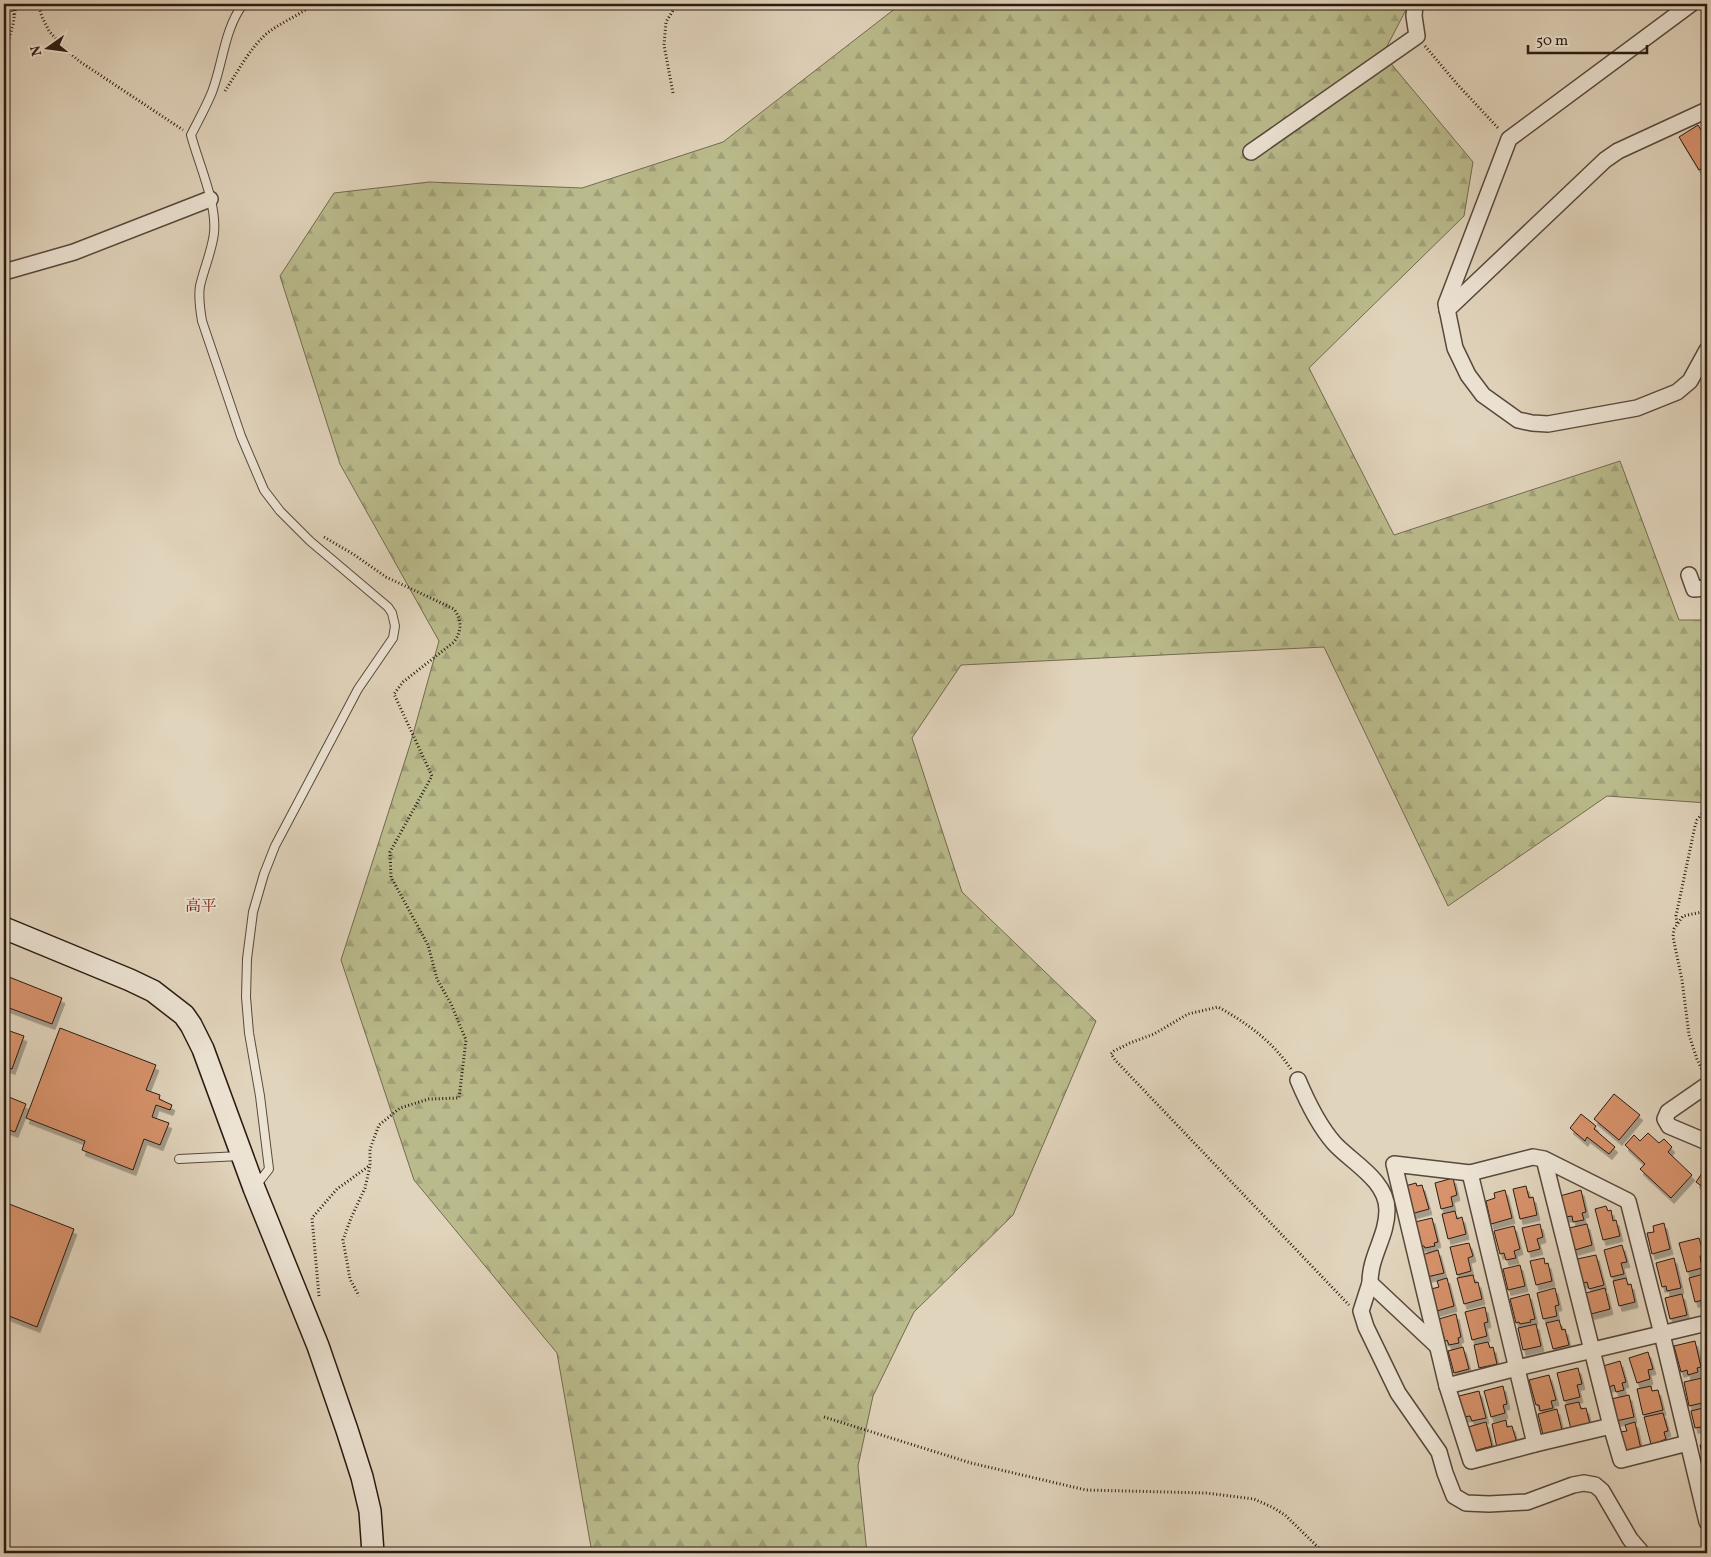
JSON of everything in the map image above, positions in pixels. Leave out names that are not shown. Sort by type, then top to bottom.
[{"type":"street","points":[[1251,152],[1417,36],[1414,16],[1415,4]]},
{"type":"street","points":[[1691,4],[1509,139],[1446,304],[1455,348],[1468,375],[1483,395],[1518,420],[1532,423],[1548,424],[1637,408],[1677,392],[1690,381],[1707,350]]},
{"type":"street","points":[[1447,310],[1605,160],[1618,151],[1707,110]]},
{"type":"street","points":[[4,272],[74,252],[210,199]]},
{"type":"street","points":[[1689,575],[1694,589],[1707,588]]},
{"type":"street","points":[[4,928],[154,991],[184,1015],[191,1025],[203,1050],[254,1188],[318,1346],[347,1430],[362,1477],[370,1511],[373,1553]]},
{"type":"street","points":[[1298,1080],[1306,1100],[1334,1142],[1379,1186],[1387,1208],[1384,1232],[1374,1254],[1370,1270],[1370,1283],[1361,1311],[1374,1344],[1398,1393],[1439,1452],[1454,1496],[1466,1503],[1527,1502],[1573,1484],[1584,1483],[1594,1485],[1602,1491],[1630,1539],[1642,1553]]},
{"type":"street","points":[[1705,1080],[1668,1112],[1665,1119],[1669,1126],[1707,1142]]},
{"type":"street","points":[[1610,1426],[1471,1461],[1436,1345],[1394,1164],[1470,1173],[1533,1157],[1544,1159],[1628,1202],[1707,1522]]},
{"type":"street","points":[[1544,1159],[1620,1460],[1688,1443]]},
{"type":"street","points":[[1470,1173],[1535,1444]]},
{"type":"street","points":[[1370,1283],[1436,1345]]},
{"type":"street","points":[[1447,1386],[1707,1323]]},
{"type":"lane","points":[[243,4],[236,14],[228,36],[212,92],[191,135],[210,199],[214,222],[214,235],[200,288],[199,306],[202,321],[241,436],[264,490],[280,511],[304,536],[388,608],[392,613],[394,626],[393,638],[358,689],[275,846],[264,874],[253,912],[247,959],[246,997],[249,1033],[260,1096],[269,1169],[254,1188]]},
{"type":"lane","points":[[179,1159],[242,1156]]},
{"type":"path","points":[[10,4],[14,15]]},
{"type":"path","points":[[4,55],[16,4]]},
{"type":"path","points":[[38,4],[49,31],[79,61],[191,135]]},
{"type":"path","points":[[206,104],[224,93],[258,42],[269,32],[302,14],[313,4]]},
{"type":"path","points":[[674,93],[664,45],[666,22],[677,4]]},
{"type":"path","points":[[1417,36],[1457,84],[1509,139]]},
{"type":"path","points":[[304,536],[321,534],[386,577],[454,609],[460,624],[459,634],[454,642],[403,682],[394,694],[432,776],[390,852],[392,877],[428,945],[437,979],[451,1004],[466,1040],[459,1098],[429,1099],[400,1108],[379,1125],[370,1149],[370,1166],[364,1188],[343,1240],[350,1278],[359,1296]]},
{"type":"path","points":[[1677,923],[1676,916],[1695,826],[1697,820],[1707,808]]},
{"type":"path","points":[[1705,1080],[1689,1035],[1682,980],[1673,937],[1674,929],[1683,916],[1707,911]]},
{"type":"path","points":[[1298,1080],[1282,1055],[1260,1034],[1240,1019],[1218,1007],[1188,1014],[1154,1034],[1122,1046],[1111,1054],[1114,1060],[1262,1216],[1363,1318]]},
{"type":"path","points":[[319,1296],[312,1218],[337,1189],[370,1166]]},
{"type":"path","points":[[824,1417],[971,1463],[1086,1490],[1206,1493],[1254,1499],[1285,1515],[1324,1553]]},
{"type":"green space","points":[[901,4],[1409,4],[1383,54],[1473,162],[1464,216],[1309,368],[1394,535],[1620,461],[1679,620],[1707,620],[1707,803],[1607,796],[1448,906],[1324,647],[961,665],[912,738],[962,892],[1096,1021],[1013,1215],[914,1312],[873,1396],[858,1466],[867,1553],[592,1553],[557,1353],[414,1180],[341,960],[410,745],[439,641],[340,464],[280,276],[334,193],[429,182],[582,188],[723,142]]},
{"type":"building","points":[[1698,125],[1707,140],[1707,165],[1699,170],[1679,137]]},
{"type":"building","points":[[4,975],[62,998],[52,1024],[4,1006]]},
{"type":"building","points":[[60,1028],[156,1065],[146,1090],[160,1095],[159,1099],[172,1105],[170,1110],[156,1105],[152,1117],[169,1123],[160,1145],[144,1139],[133,1170],[82,1150],[85,1141],[26,1118]]},
{"type":"building","points":[[4,1029],[24,1036],[12,1069],[4,1066]]},
{"type":"building","points":[[1614,1094],[1640,1115],[1619,1140],[1594,1119]]},
{"type":"building","points":[[4,1095],[26,1104],[15,1132],[4,1128]]},
{"type":"building","points":[[1581,1114],[1596,1126],[1594,1129],[1615,1147],[1609,1154],[1587,1137],[1585,1141],[1570,1128]]},
{"type":"building","points":[[1648,1133],[1659,1143],[1664,1139],[1672,1147],[1668,1152],[1692,1175],[1671,1198],[1640,1169],[1645,1164],[1625,1145],[1634,1135],[1640,1141]]},
{"type":"building","points":[[1707,1166],[1707,1190],[1696,1182]]},
{"type":"building","points":[[1453,1178],[1457,1195],[1451,1197],[1453,1206],[1441,1209],[1435,1183]]},
{"type":"building","points":[[1416,1183],[1417,1186],[1422,1185],[1429,1209],[1411,1214],[1405,1186]]},
{"type":"building","points":[[1526,1186],[1529,1198],[1533,1197],[1537,1215],[1520,1219],[1513,1189]]},
{"type":"building","points":[[1505,1190],[1512,1218],[1491,1224],[1486,1201],[1495,1198],[1494,1193]]},
{"type":"building","points":[[1581,1190],[1586,1212],[1582,1213],[1584,1220],[1573,1222],[1572,1216],[1565,1217],[1560,1196]]},
{"type":"building","points":[[4,1202],[74,1229],[37,1327],[4,1314]]},
{"type":"building","points":[[1606,1206],[1608,1211],[1611,1210],[1613,1221],[1616,1220],[1620,1236],[1603,1240],[1595,1209]]},
{"type":"building","points":[[1455,1211],[1457,1219],[1462,1217],[1466,1234],[1448,1239],[1442,1214]]},
{"type":"building","points":[[1432,1218],[1438,1242],[1434,1243],[1435,1246],[1425,1248],[1421,1246],[1415,1222]]},
{"type":"building","points":[[1664,1223],[1670,1249],[1652,1254],[1647,1233],[1654,1232],[1653,1226]]},
{"type":"building","points":[[1540,1224],[1543,1237],[1537,1239],[1540,1249],[1528,1252],[1522,1228]]},
{"type":"building","points":[[1587,1224],[1592,1245],[1575,1250],[1569,1228]]},
{"type":"building","points":[[1514,1226],[1520,1249],[1514,1251],[1516,1258],[1506,1260],[1504,1253],[1500,1254],[1494,1231]]},
{"type":"building","points":[[1699,1238],[1704,1255],[1700,1256],[1702,1268],[1687,1272],[1679,1243]]},
{"type":"building","points":[[1469,1243],[1473,1256],[1468,1258],[1471,1271],[1457,1275],[1450,1247]]},
{"type":"building","points":[[1622,1245],[1627,1262],[1621,1263],[1624,1274],[1611,1277],[1604,1250]]},
{"type":"building","points":[[1438,1250],[1444,1273],[1427,1277],[1422,1255]]},
{"type":"building","points":[[1596,1255],[1604,1285],[1589,1289],[1587,1282],[1583,1283],[1577,1259]]},
{"type":"building","points":[[1544,1258],[1545,1264],[1548,1263],[1552,1281],[1536,1285],[1530,1261]]},
{"type":"building","points":[[1674,1258],[1681,1288],[1667,1291],[1666,1286],[1662,1287],[1656,1263]]},
{"type":"building","points":[[1520,1265],[1525,1286],[1508,1290],[1503,1269]]},
{"type":"building","points":[[1704,1274],[1707,1280],[1707,1299],[1695,1302],[1689,1278]]},
{"type":"building","points":[[1473,1275],[1475,1283],[1478,1282],[1482,1299],[1464,1304],[1457,1278]]},
{"type":"building","points":[[1447,1278],[1454,1306],[1437,1311],[1431,1289],[1439,1287],[1437,1281]]},
{"type":"building","points":[[1626,1278],[1628,1285],[1631,1284],[1635,1302],[1619,1306],[1613,1281]]},
{"type":"building","points":[[1555,1288],[1559,1305],[1555,1306],[1557,1316],[1543,1319],[1537,1293]]},
{"type":"building","points":[[1605,1288],[1610,1309],[1591,1314],[1586,1293]]},
{"type":"building","points":[[1529,1294],[1535,1319],[1530,1320],[1531,1322],[1516,1323],[1510,1299]]},
{"type":"building","points":[[1682,1294],[1687,1315],[1670,1319],[1665,1298]]},
{"type":"building","points":[[1485,1307],[1488,1322],[1484,1323],[1487,1336],[1472,1340],[1465,1312]]},
{"type":"building","points":[[1456,1314],[1461,1337],[1458,1338],[1459,1343],[1449,1345],[1447,1340],[1445,1341],[1439,1319]]},
{"type":"building","points":[[1559,1320],[1562,1330],[1565,1329],[1569,1345],[1553,1349],[1546,1323]]},
{"type":"building","points":[[1536,1324],[1541,1346],[1523,1350],[1518,1328]]},
{"type":"building","points":[[1695,1341],[1701,1367],[1697,1368],[1698,1372],[1688,1375],[1687,1370],[1681,1372],[1674,1346]]},
{"type":"building","points":[[1488,1342],[1490,1348],[1493,1347],[1497,1364],[1479,1368],[1474,1345]]},
{"type":"building","points":[[1463,1347],[1469,1369],[1454,1373],[1448,1351]]},
{"type":"building","points":[[1648,1352],[1653,1369],[1648,1370],[1650,1379],[1637,1383],[1629,1358]]},
{"type":"building","points":[[1620,1361],[1626,1382],[1622,1383],[1624,1390],[1616,1392],[1614,1385],[1609,1387],[1603,1366]]},
{"type":"building","points":[[1578,1368],[1582,1384],[1577,1385],[1580,1397],[1564,1401],[1557,1373]]},
{"type":"building","points":[[1549,1375],[1556,1400],[1551,1401],[1553,1408],[1540,1411],[1539,1405],[1536,1405],[1529,1380]]},
{"type":"building","points":[[1702,1378],[1707,1402],[1689,1406],[1684,1382]]},
{"type":"building","points":[[1503,1386],[1507,1404],[1503,1405],[1505,1413],[1491,1417],[1484,1391]]},
{"type":"building","points":[[1651,1386],[1652,1391],[1658,1390],[1663,1410],[1643,1415],[1637,1389]]},
{"type":"building","points":[[1479,1391],[1486,1418],[1472,1421],[1470,1416],[1464,1417],[1459,1396]]},
{"type":"building","points":[[1629,1395],[1634,1417],[1616,1421],[1611,1399]]},
{"type":"building","points":[[1579,1402],[1581,1409],[1586,1408],[1590,1424],[1571,1429],[1565,1405]]},
{"type":"building","points":[[1707,1407],[1707,1426],[1695,1428],[1691,1411]]},
{"type":"building","points":[[1557,1409],[1562,1430],[1543,1435],[1538,1414]]},
{"type":"building","points":[[1663,1413],[1668,1431],[1664,1432],[1666,1439],[1661,1441],[1662,1445],[1652,1448],[1644,1417]]},
{"type":"building","points":[[1506,1420],[1507,1427],[1512,1426],[1517,1443],[1497,1448],[1492,1424]]},
{"type":"building","points":[[1486,1422],[1492,1446],[1474,1451],[1468,1427]]},
{"type":"building","points":[[1635,1422],[1641,1449],[1626,1453],[1620,1432],[1627,1431],[1625,1425]]},
{"type":"building","points":[[1707,1444],[1707,1466],[1705,1467],[1700,1445]]},
{"type":"district","name":"高平","points":[[201,905]]}]
